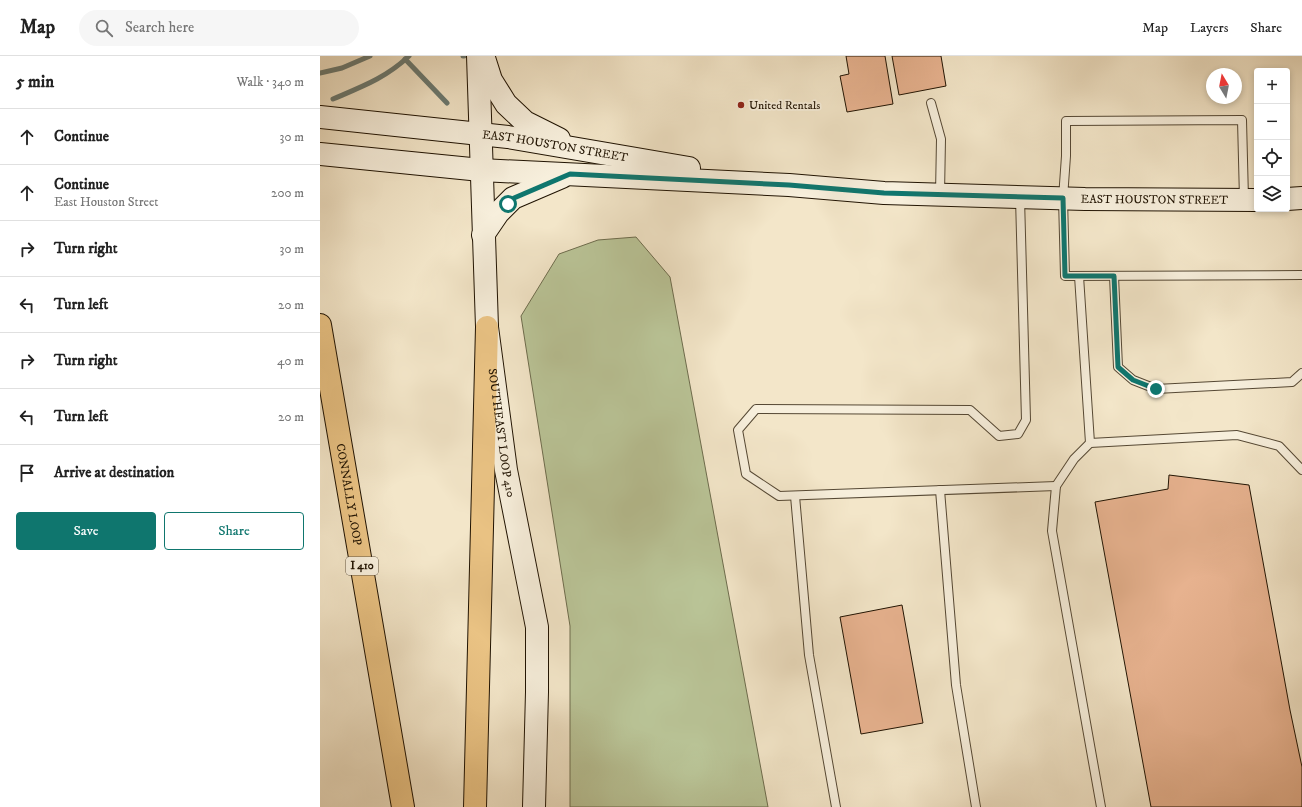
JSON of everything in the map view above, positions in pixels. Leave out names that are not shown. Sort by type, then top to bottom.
[{"type":"highway","name":"CONNALLY LOOP","points":[[320,325],[403,807]]},
{"type":"highway","points":[[475,807],[487,327]]},
{"type":"main road","name":"SOUTHEAST LOOP 410","points":[[478,56],[487,327],[506,470],[536,628],[537,692],[534,807]]},
{"type":"main road","points":[[483,56],[491,80],[510,109],[525,122],[583,151]]},
{"type":"main road","name":"EAST HOUSTON STREET","points":[[320,117],[508,137],[789,185]]},
{"type":"main road","name":"EAST HOUSTON STREET","points":[[320,154],[481,170],[789,185],[884,193],[1063,198],[1250,200]]},
{"type":"main road","points":[[483,235],[498,213],[514,198],[570,174]]},
{"type":"main road","points":[[1290,199],[1302,198]]},
{"type":"lane","points":[[931,103],[941,139],[940,195]]},
{"type":"lane","points":[[1250,200],[1242,120],[1066,121],[1066,156],[1063,198],[1065,276],[1302,275]]},
{"type":"lane","points":[[1020,197],[1026,420],[1018,434],[999,436],[970,410],[756,409],[738,430],[746,474],[779,496],[1056,486]]},
{"type":"lane","points":[[1079,276],[1090,443]]},
{"type":"lane","points":[[1114,276],[1118,367],[1133,380],[1156,389],[1292,382],[1302,373]]},
{"type":"lane","points":[[1101,807],[1052,531],[1056,486],[1074,459],[1090,443],[1238,435],[1279,446],[1302,470]]},
{"type":"lane","points":[[940,490],[956,685],[976,807]]},
{"type":"lane","points":[[795,496],[809,655],[836,807]]},
{"type":"green space","points":[[636,237],[670,277],[768,807],[570,807],[570,626],[521,316],[559,254],[598,240]]},
{"type":"building","points":[[846,56],[885,56],[893,104],[847,112],[840,76],[849,74]]},
{"type":"building","points":[[892,56],[941,56],[946,86],[899,95]]},
{"type":"building","points":[[1169,475],[1249,485],[1290,710],[1302,767],[1302,807],[1151,807],[1095,502],[1168,489]]},
{"type":"building","points":[[902,605],[923,723],[861,734],[840,617]]},
{"type":"waterway","points":[[320,73],[342,68],[370,56]]},
{"type":"waterway","points":[[333,99],[382,76],[409,56]]},
{"type":"waterway","points":[[405,59],[447,103]]},
{"type":"place","name":"United Rentals","points":[[741,105]]},
{"type":"route","points":[[508,204],[514,198],[532,189],[570,174],[789,185],[884,193],[1063,198],[1065,276],[1114,276],[1118,367],[1133,380],[1156,389]]}]
